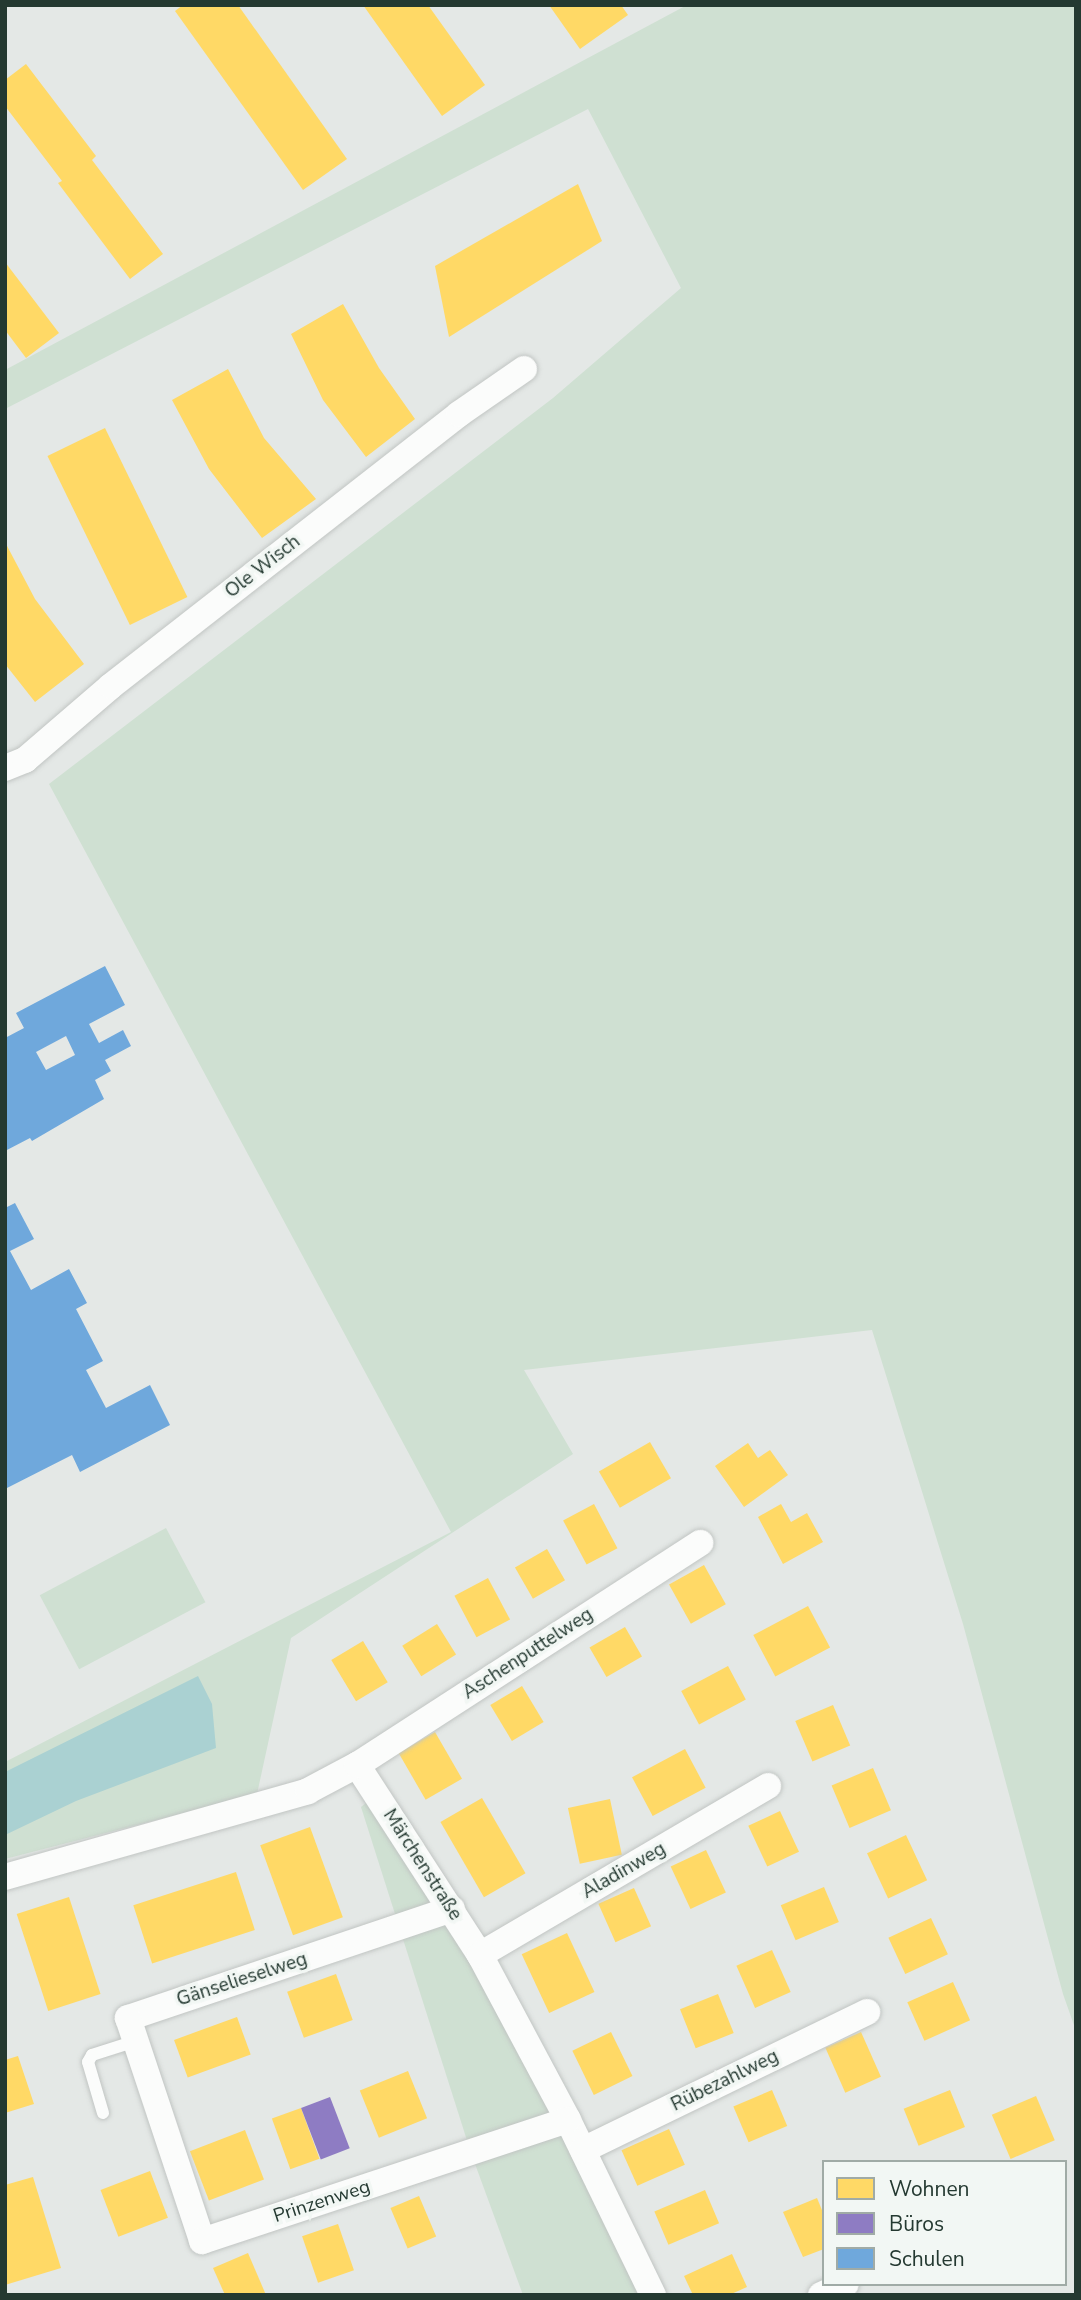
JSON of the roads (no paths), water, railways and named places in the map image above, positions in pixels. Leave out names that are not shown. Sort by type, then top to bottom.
[{"type":"street","name":"Ole Wisch","points":[[5,768],[25,760],[111,685],[459,414],[524,369]]},
{"type":"street","name":"Aschenputtelweg","points":[[357,1765],[700,1543]]},
{"type":"street","points":[[5,1877],[308,1791],[357,1765]]},
{"type":"street","name":"Märchenstraße","points":[[357,1765],[480,1955],[568,2120],[653,2295]]},
{"type":"street","name":"Aladinweg","points":[[480,1955],[768,1786]]},
{"type":"street","name":"Gänselieselweg","points":[[159,2115],[128,2018],[452,1909]]},
{"type":"street","name":"Rübezahlweg","points":[[583,2150],[867,2012]]},
{"type":"street","name":"Prinzenweg","points":[[159,2115],[202,2241],[568,2120]]},
{"type":"street","points":[[821,2295],[841,2286]]},
{"type":"lane","points":[[103,2113],[88,2062],[92,2054],[136,2041]]},
{"type":"water","points":[[198,1676],[212,1704],[216,1748],[76,1801],[5,1835],[5,1772]]}]
